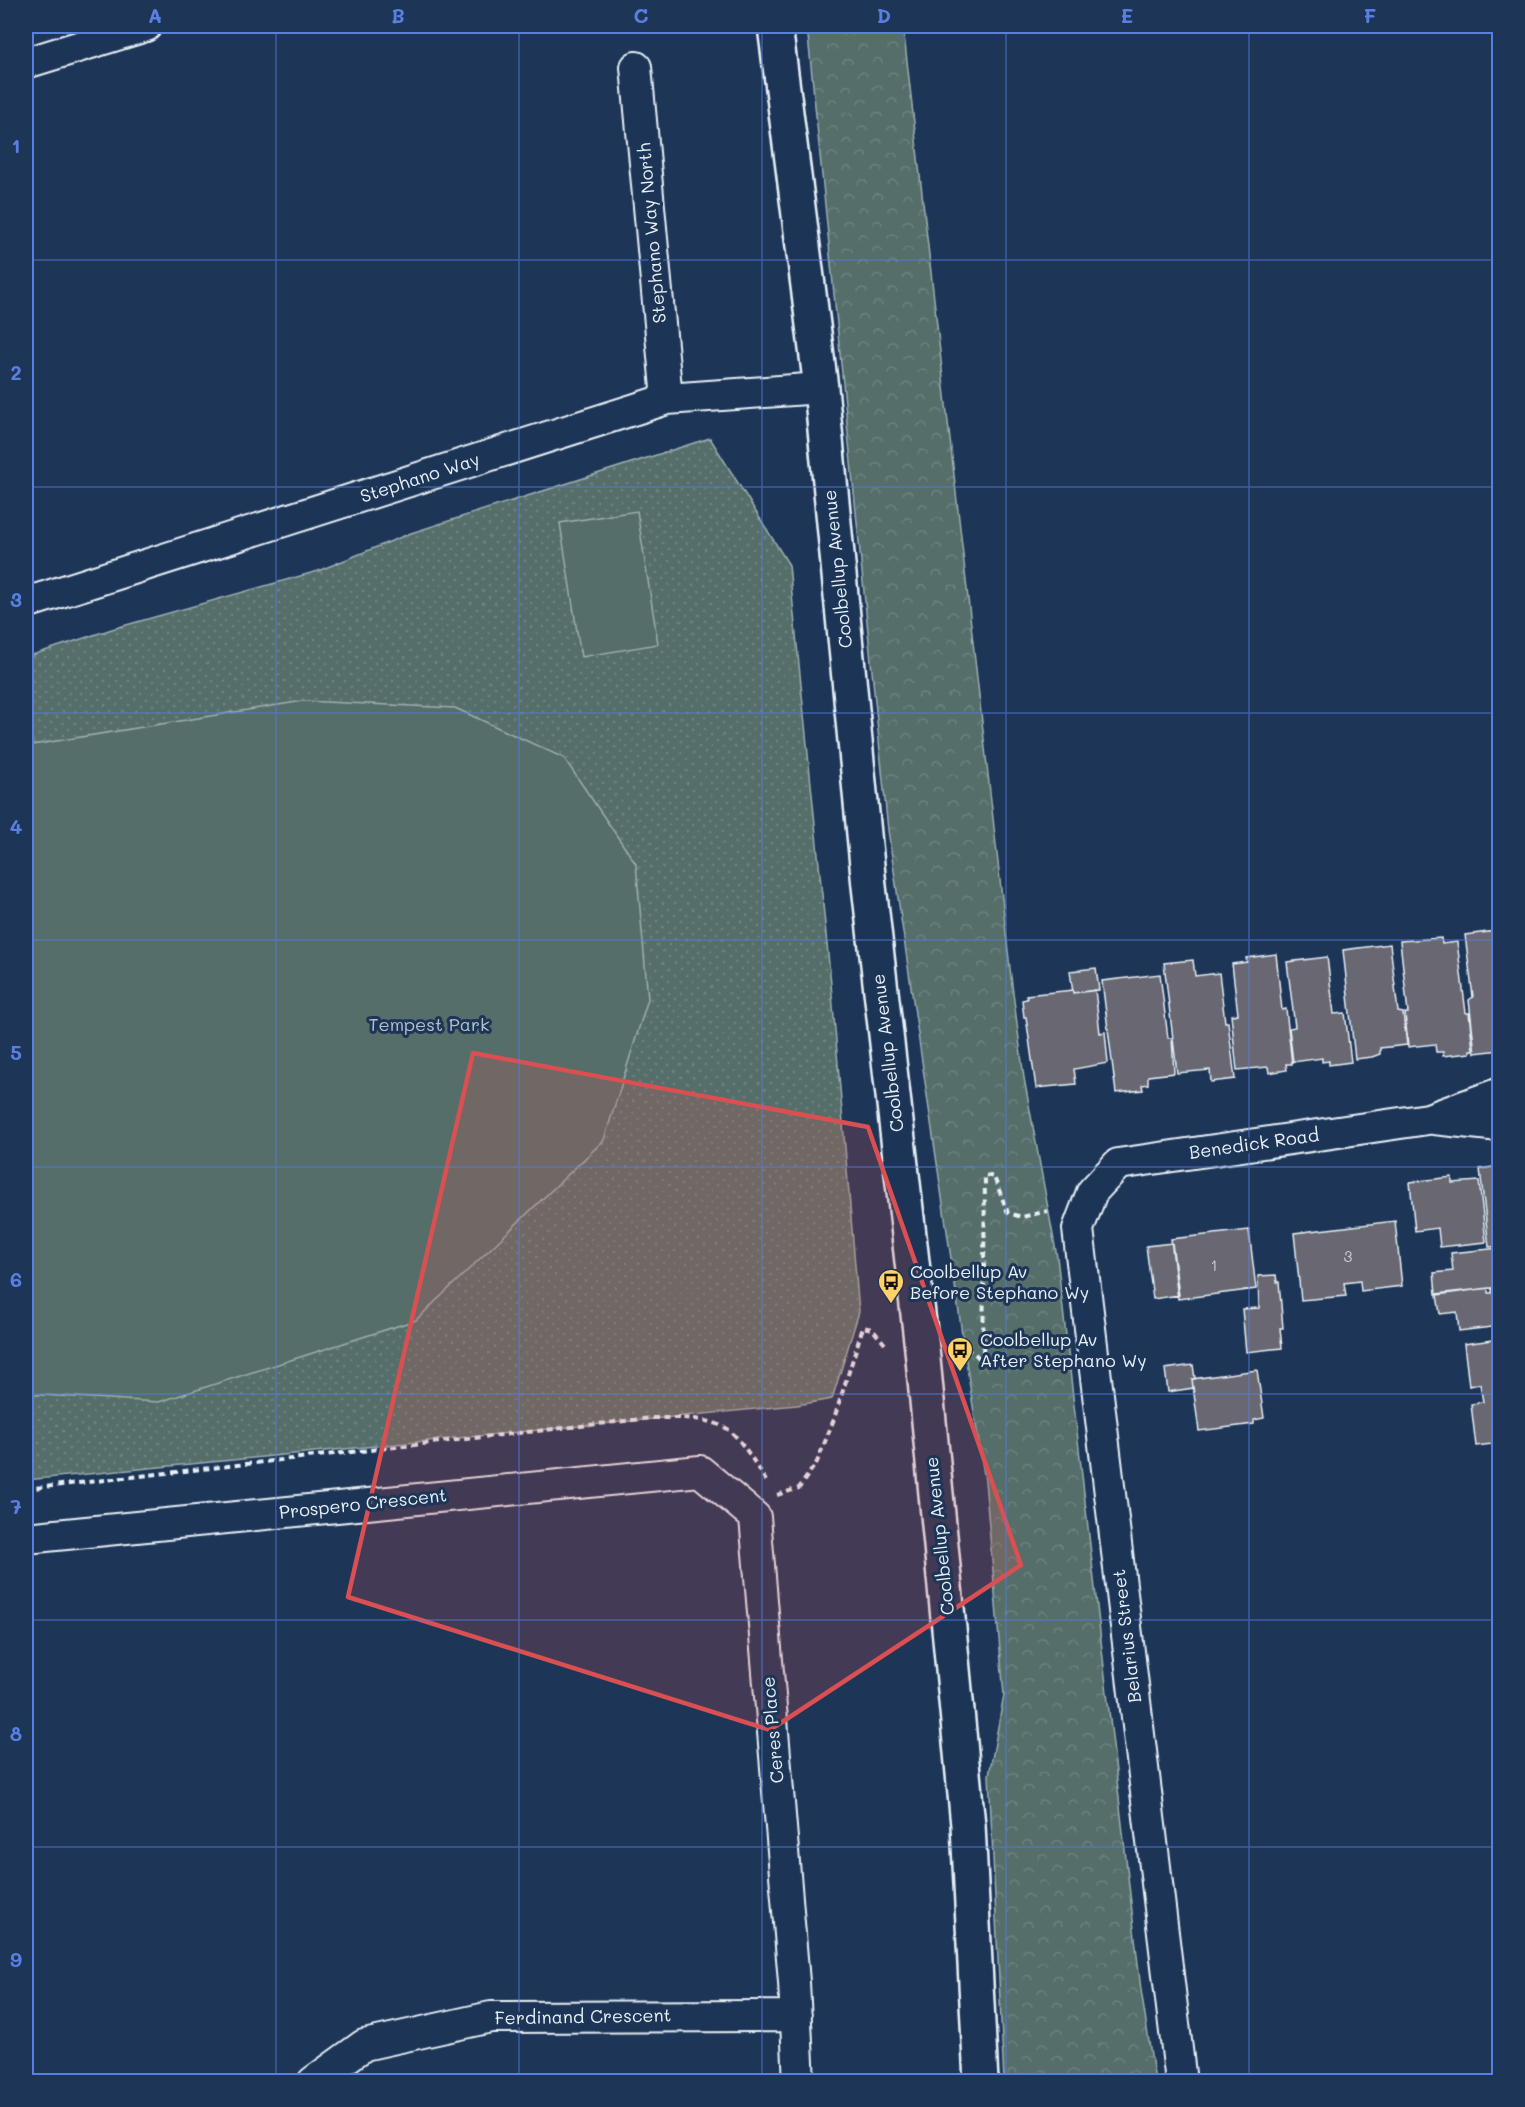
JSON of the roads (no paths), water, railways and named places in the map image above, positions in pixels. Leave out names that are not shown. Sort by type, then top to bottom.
[{"type":"street","points":[[26,63],[146,26]]},
{"type":"street","name":"Coolbellup Avenue","points":[[775,26],[821,388],[869,885],[922,1349],[968,1825],[981,2082]]},
{"type":"street","name":"Stephano Way North","points":[[636,67],[667,399]]},
{"type":"street","name":"Stephano Way","points":[[26,603],[667,399],[821,388]]},
{"type":"street","points":[[1428,1119],[1500,1093]]},
{"type":"street","points":[[1428,1119],[1500,1126]]},
{"type":"street","name":"Benedick Road","points":[[1092,1192],[1118,1164],[1428,1119]]},
{"type":"street","name":"Belarius Street","points":[[1092,1192],[1078,1229],[1181,2082]]},
{"type":"street","name":"Prospero Crescent","points":[[26,1538],[700,1471]]},
{"type":"street","name":"Ceres Place","points":[[700,1471],[756,1516],[796,2016],[799,2082]]},
{"type":"street","name":"Ferdinand Crescent","points":[[313,2082],[364,2045],[491,2017],[796,2016]]},
{"type":"place","name":"Coolbellup Av Before Stephano Wy","points":[[891,1305]]},
{"type":"place","name":"Coolbellup Av After Stephano Wy","points":[[960,1373]]},
{"type":"park label","name":"Tempest Park","points":[[429,1025]]}]
